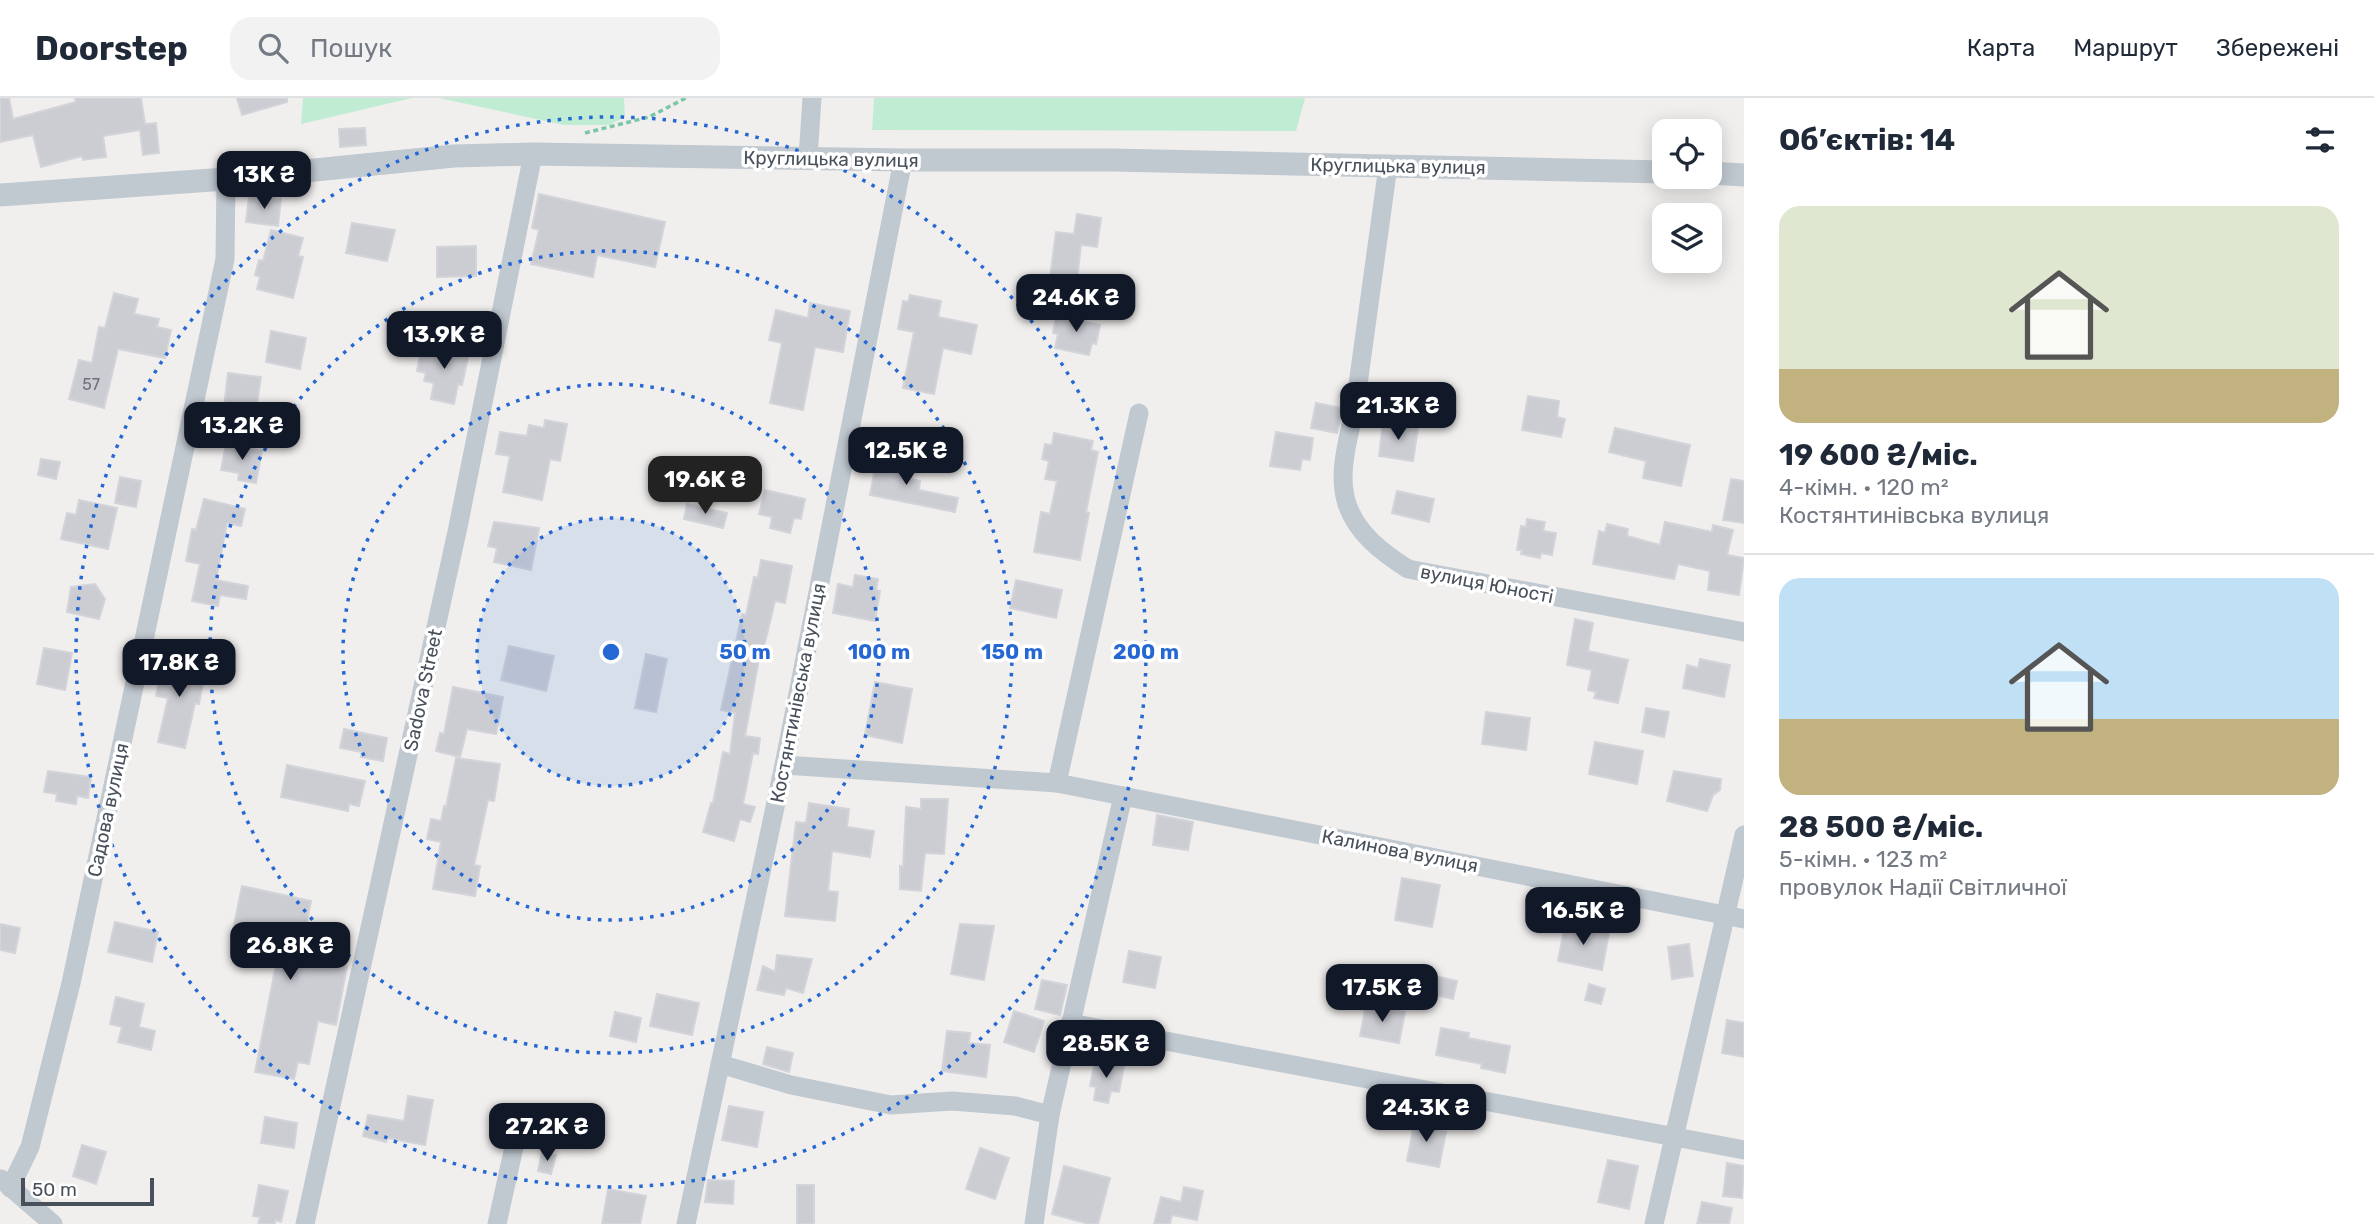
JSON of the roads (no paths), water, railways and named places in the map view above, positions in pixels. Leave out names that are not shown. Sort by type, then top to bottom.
[{"type":"street","points":[[808,158],[812,98]]},
{"type":"street","name":"Круглицька вулиця","points":[[0,195],[226,179],[454,156],[533,154],[903,160],[1113,160],[1652,172]]},
{"type":"street","name":"Sadova Street","points":[[305,1224],[458,527],[533,154]]},
{"type":"street","name":"Костянтинівська вулиця","points":[[685,1224],[784,765],[903,160]]},
{"type":"street","name":"вулиця Юності","points":[[1388,166],[1355,405],[1342,473],[1347,505],[1364,534],[1381,552],[1408,569],[1744,632]]},
{"type":"street","points":[[1722,173],[1744,174]]},
{"type":"street","name":"Садова вулиця","points":[[5,1183],[30,1147],[74,970],[225,259],[226,179]]},
{"type":"street","points":[[1057,783],[1139,413]]},
{"type":"street","name":"Калинова вулиця","points":[[784,765],[1057,783],[1735,917]]},
{"type":"street","points":[[1034,1224],[1050,1115],[1123,796]]},
{"type":"street","points":[[1654,1224],[1674,1135],[1735,917],[1744,835]]},
{"type":"street","points":[[1070,1023],[1744,1150]]},
{"type":"street","points":[[720,1064],[791,1085],[891,1105],[952,1101],[1015,1106],[1050,1115]]},
{"type":"street","points":[[498,1224],[520,1120]]},
{"type":"street","points":[[5,1183],[53,1224]]}]
